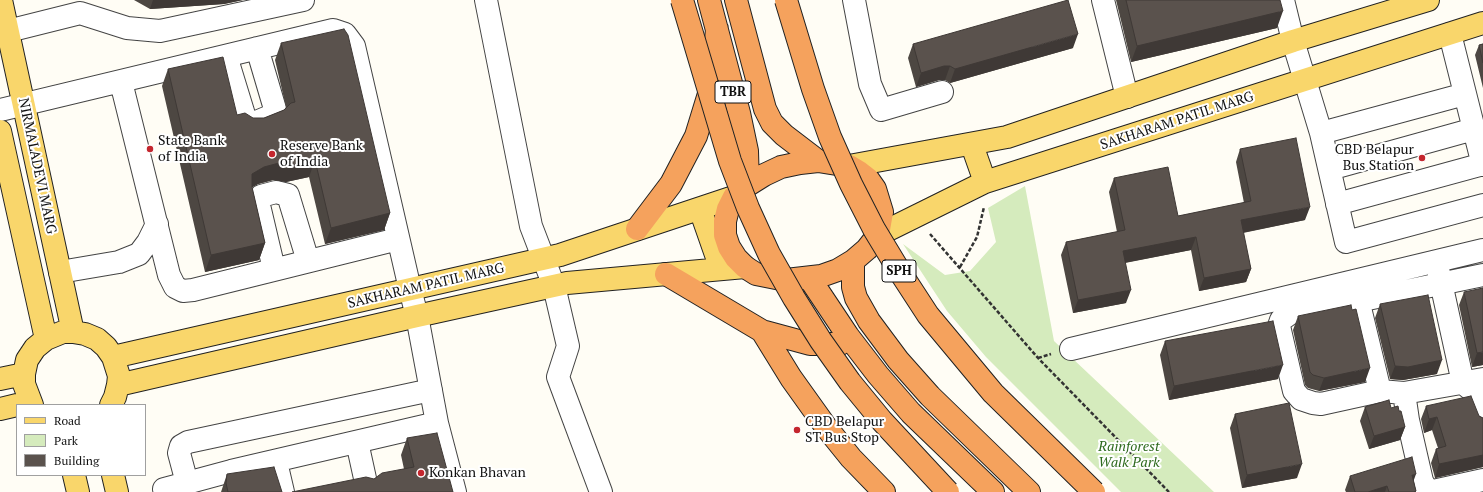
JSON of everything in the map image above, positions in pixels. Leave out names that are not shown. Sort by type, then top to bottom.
[{"type":"highway","points":[[682,0],[730,161],[748,208],[773,260],[794,298],[821,341],[850,382],[882,420],[948,492]]},
{"type":"highway","name":"TBR","points":[[709,0],[739,113],[747,150],[741,191]]},
{"type":"highway","name":"TBR","points":[[736,0],[765,109],[772,122],[784,135],[818,161]]},
{"type":"highway","name":"SPH","points":[[786,0],[813,89],[830,137],[867,216],[900,272],[928,315],[993,393],[1094,492]]},
{"type":"highway","points":[[637,229],[671,184],[696,136],[712,84],[717,29]]},
{"type":"highway","name":"TBR","points":[[818,161],[849,166],[860,172],[876,189],[882,212],[878,235],[867,249],[853,261],[838,270],[810,278],[786,280],[768,278],[745,268],[729,247],[725,234],[725,221],[728,209],[741,191],[764,175],[781,167],[818,161]]},
{"type":"highway","points":[[853,261],[853,287],[856,298],[869,321],[898,360],[930,396],[1030,492]]},
{"type":"highway","points":[[666,274],[762,331],[810,344],[855,345]]},
{"type":"highway","points":[[810,278],[855,345],[878,375],[911,413],[993,492]]},
{"type":"highway","points":[[762,331],[791,378],[826,427],[851,458],[884,492]]},
{"type":"main road","name":"NIRMALADEVI MARG","points":[[2,0],[73,332]]},
{"type":"main road","points":[[849,166],[1007,137],[1293,41],[1428,0]]},
{"type":"main road","name":"SAKHARAM PATIL MARG","points":[[878,235],[986,182],[1483,23]]},
{"type":"main road","name":"NIRMALADEVI MARG","points":[[0,131],[46,339]]},
{"type":"main road","points":[[972,144],[986,182]]},
{"type":"main road","name":"SAKHARAM PATIL MARG","points":[[113,357],[544,258],[700,209],[741,191]]},
{"type":"main road","points":[[700,209],[721,269]]},
{"type":"main road","name":"SAKHARAM PATIL MARG","points":[[115,395],[417,316],[567,283],[745,268]]},
{"type":"main road","points":[[24,404],[24,374],[27,360],[35,348],[46,339],[63,332],[85,334],[96,339],[106,347],[113,357],[119,376],[115,395]]},
{"type":"main road","points":[[0,379],[24,374]]},
{"type":"main road","points":[[0,409],[16,406]]},
{"type":"main road","points":[[74,476],[78,492]]},
{"type":"main road","points":[[113,476],[117,492]]},
{"type":"street","points":[[8,31],[81,7],[128,28],[160,31],[303,0]]},
{"type":"street","points":[[486,0],[531,226],[554,286],[568,346],[558,377],[601,492]]},
{"type":"street","points":[[854,0],[870,84],[881,110],[942,92]]},
{"type":"street","points":[[1103,0],[1127,96]]},
{"type":"street","points":[[1283,0],[1293,41],[1321,133],[1346,242],[1483,205]]},
{"type":"street","points":[[0,110],[122,82],[333,30],[345,34],[354,46],[417,316],[437,423],[455,492]]},
{"type":"street","points":[[1337,204],[1483,165],[1450,34]]},
{"type":"street","points":[[226,56],[245,118],[249,122],[254,123],[272,115],[275,109],[257,48]]},
{"type":"street","points":[[122,82],[170,275],[175,287],[182,291],[398,238]]},
{"type":"street","points":[[1321,133],[1465,94]]},
{"type":"street","points":[[1330,169],[1474,129]]},
{"type":"street","points":[[274,269],[258,201],[261,196],[276,192],[288,195],[308,261]]},
{"type":"street","points":[[60,272],[119,262],[139,254],[148,242],[157,224]]},
{"type":"street","points":[[1473,381],[1404,393],[1380,391],[1321,404],[1301,399],[1294,391],[1279,326],[1281,320],[1292,312],[1356,292],[1436,261],[1483,250]]},
{"type":"street","points":[[1436,261],[1473,381],[1474,392],[1483,421]]},
{"type":"street","points":[[1071,349],[1356,292],[1442,284],[1483,275]]},
{"type":"street","points":[[1356,292],[1380,391]]},
{"type":"street","points":[[186,483],[179,453],[182,446],[188,442],[431,390]]},
{"type":"street","points":[[1404,393],[1411,435],[1422,481],[1427,490],[1433,491],[1483,480]]},
{"type":"street","points":[[160,491],[186,483],[437,423]]},
{"type":"street","points":[[357,442],[366,483]]},
{"type":"street","points":[[276,462],[283,492]]},
{"type":"path","points":[[960,267],[977,237],[985,207],[978,206]]},
{"type":"path","points":[[927,230],[1038,358],[1168,492]]},
{"type":"green space","name":"Rainforest Walk Park","points":[[1025,186],[1054,341],[1214,492],[1121,492],[986,357],[947,311],[903,244],[945,275],[970,271],[996,242],[988,208]]},
{"type":"building","points":[[1068,0],[1078,34],[955,69],[950,66],[944,66],[921,73],[913,44]]},
{"type":"building","points":[[1126,0],[1280,0],[1283,11],[1137,46]]},
{"type":"building","name":"Reserve Bank of India","points":[[344,29],[348,35],[390,213],[331,228],[315,160],[293,165],[279,163],[264,167],[252,174],[252,187],[265,243],[211,255],[168,69],[223,57],[237,115],[245,113],[253,118],[264,118],[284,110],[291,103],[295,102],[281,43]]},
{"type":"building","points":[[1483,44],[1483,63],[1479,45]]},
{"type":"building","points":[[1296,138],[1310,207],[1241,220],[1251,269],[1204,278],[1196,237],[1123,251],[1131,290],[1078,300],[1066,242],[1125,230],[1114,178],[1168,167],[1178,216],[1251,201],[1240,149]]},
{"type":"building","points":[[1483,288],[1483,352],[1477,353],[1464,292]]},
{"type":"building","points":[[1428,295],[1442,360],[1408,367],[1395,366],[1380,304]]},
{"type":"building","points":[[1351,305],[1352,310],[1356,309],[1370,368],[1324,378],[1313,375],[1310,372],[1298,316]]},
{"type":"building","points":[[1273,321],[1283,365],[1174,386],[1165,341]]},
{"type":"building","points":[[1471,396],[1479,416],[1483,418],[1483,455],[1439,464],[1436,449],[1446,446],[1437,417],[1429,419],[1426,406]]},
{"type":"building","points":[[1389,400],[1391,408],[1398,406],[1399,411],[1401,411],[1405,427],[1374,436],[1365,407]]},
{"type":"building","points":[[1289,403],[1302,464],[1247,475],[1235,414]]},
{"type":"building","points":[[437,433],[453,492],[292,492],[366,477],[374,479],[382,473],[414,467],[407,438]]},
{"type":"building","points":[[1412,457],[1416,474],[1412,475],[1416,491],[1389,492],[1387,486],[1368,492],[1355,492],[1350,476]]},
{"type":"building","points":[[274,467],[282,492],[228,492],[226,483],[227,474]]},
{"type":"place","name":"State Bank of India","points":[[150,149]]},
{"type":"place","name":"Reserve Bank of India","points":[[272,154]]},
{"type":"place","name":"CBD Belapur Bus Station","points":[[1422,158]]},
{"type":"place","name":"CBD Belapur ST Bus Stop","points":[[797,430]]},
{"type":"place","name":"Konkan Bhavan","points":[[421,473]]}]
